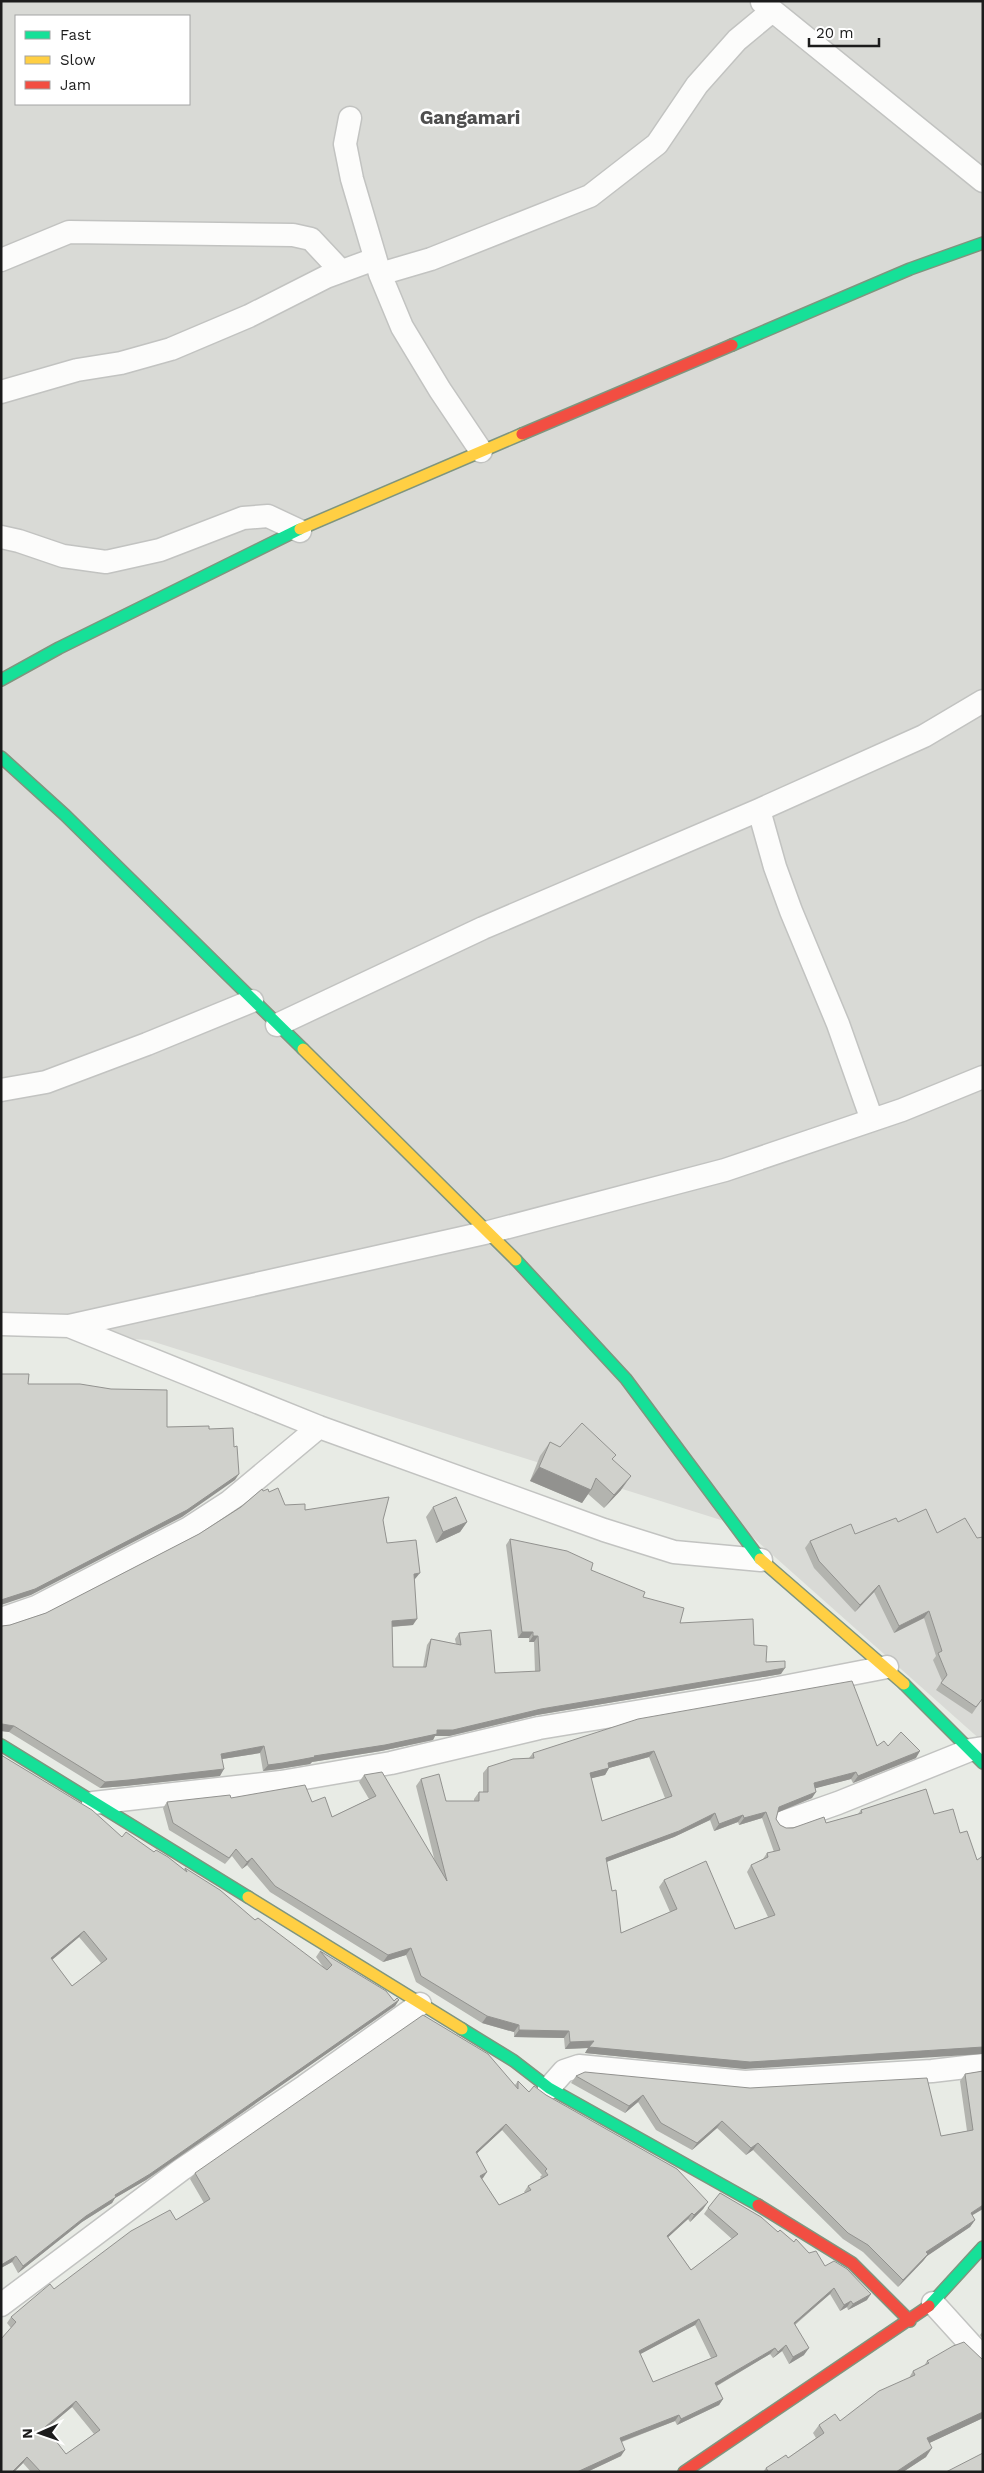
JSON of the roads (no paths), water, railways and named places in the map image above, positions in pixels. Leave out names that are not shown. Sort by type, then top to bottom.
[{"type":"street","points":[[1,392],[78,370],[121,363],[171,349],[249,316],[341,271],[431,259],[590,196],[657,144],[697,85],[767,6],[983,181]]},
{"type":"street","points":[[350,118],[345,144],[352,179],[378,267],[402,327],[440,390],[481,452]]},
{"type":"street","points":[[1,260],[69,232],[293,235],[311,238],[341,271]]},
{"type":"street","points":[[1,680],[59,648],[319,520],[910,269],[983,243]]},
{"type":"street","points":[[1,537],[63,556],[106,562],[160,550],[243,518],[268,516],[300,531]]},
{"type":"street","points":[[278,1025],[483,928],[759,810],[924,736],[983,701]]},
{"type":"street","points":[[1,757],[65,815],[489,1232],[626,1380],[762,1560],[887,1667],[979,1754],[784,1822]]},
{"type":"street","points":[[759,810],[775,867],[791,911],[838,1024],[872,1120]]},
{"type":"street","points":[[1,1090],[46,1082],[147,1044],[252,1001]]},
{"type":"street","points":[[1,1324],[69,1326],[489,1232],[725,1170],[902,1110],[983,1077]]},
{"type":"street","points":[[69,1326],[319,1427],[604,1530],[674,1552],[762,1560]]},
{"type":"street","points":[[1,1619],[36,1607],[189,1528],[229,1502],[319,1427]]},
{"type":"street","points":[[92,1803],[281,1782],[391,1763],[538,1728],[763,1691],[887,1667]]},
{"type":"street","points":[[1,1745],[92,1803],[514,2061],[549,2088],[754,2203],[852,2263],[910,2321]]},
{"type":"street","points":[[1,2305],[181,2170],[305,2086],[420,2004]]},
{"type":"street","points":[[549,2088],[564,2071],[579,2066],[746,2082],[932,2071],[983,2065]]},
{"type":"street","points":[[684,2472],[910,2321],[933,2303],[983,2247]]},
{"type":"street","points":[[933,2303],[983,2358]]},
{"type":"district","name":"Gangamari","points":[[470,117]]}]
